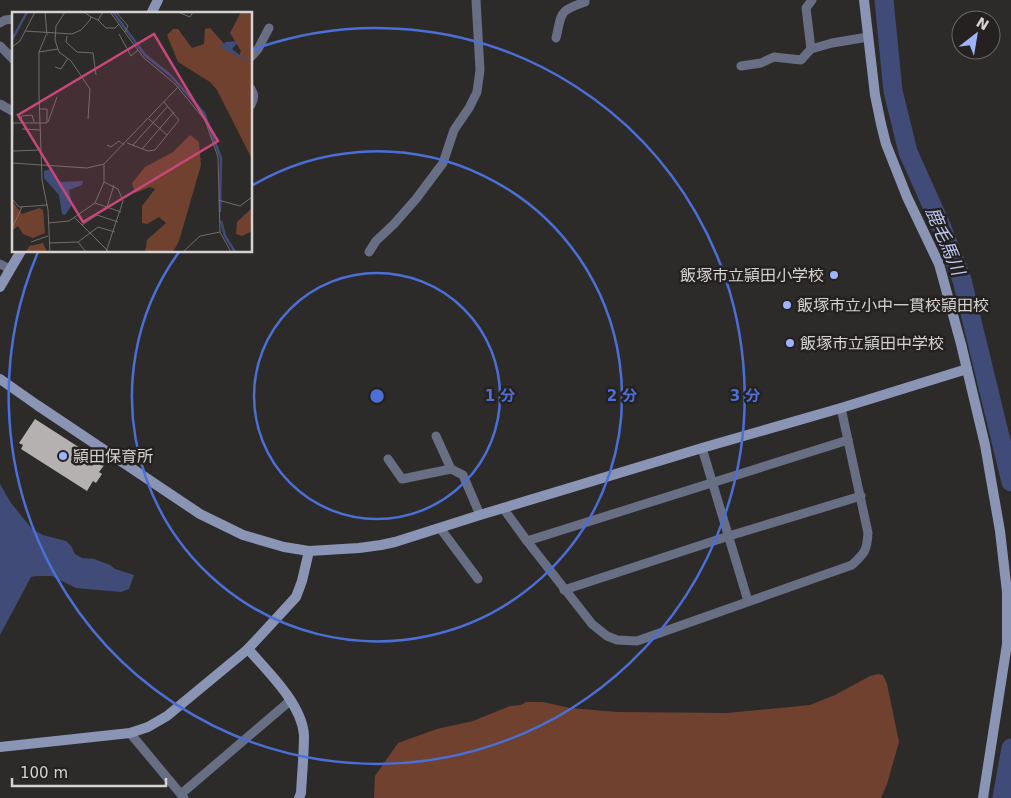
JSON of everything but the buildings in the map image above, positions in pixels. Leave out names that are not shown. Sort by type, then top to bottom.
[{"type":"street","points":[[152,12],[158,0]]},
{"type":"street","points":[[369,252],[376,241],[400,218],[443,163],[454,130],[477,92],[480,70],[476,0]]},
{"type":"street","points":[[556,38],[561,15],[566,8],[585,0]]},
{"type":"street","points":[[811,49],[806,8],[812,0]]},
{"type":"street","points":[[864,0],[880,124],[907,197],[939,264],[961,344],[987,454],[1000,532],[1007,592],[1007,644],[983,798]]},
{"type":"street","points":[[0,23],[12,19]]},
{"type":"street","points":[[252,56],[258,50],[269,28]]},
{"type":"street","points":[[740,66],[761,63],[774,57],[801,60],[811,49],[832,43],[868,37]]},
{"type":"street","points":[[0,46],[12,58]]},
{"type":"street","points":[[252,90],[254,99],[252,103]]},
{"type":"street","points":[[0,104],[12,111]]},
{"type":"street","points":[[0,287],[20,252]]},
{"type":"street","points":[[0,264],[10,269]]},
{"type":"street","points":[[0,379],[200,514],[243,535],[284,547],[309,551],[381,546],[967,369]]},
{"type":"street","points":[[503,508],[564,590],[592,624],[606,636],[625,642],[637,641],[852,565],[862,555],[867,545],[868,533],[841,408]]},
{"type":"street","points":[[436,436],[451,469]]},
{"type":"street","points":[[527,541],[848,440]]},
{"type":"street","points":[[702,448],[748,601]]},
{"type":"street","points":[[388,460],[402,480],[451,469],[464,475],[480,515]]},
{"type":"street","points":[[564,590],[729,536],[861,496]]},
{"type":"street","points":[[440,528],[478,579]]},
{"type":"street","points":[[0,747],[130,733],[148,727],[167,716],[248,649],[296,597],[309,551]]},
{"type":"street","points":[[248,649],[291,700],[299,716],[304,733],[301,793],[299,798]]},
{"type":"street","points":[[130,733],[183,796],[291,700]]},
{"type":"shaded area","points":[[878,674],[883,675],[887,684],[899,742],[881,798],[374,798],[375,776],[398,743],[437,729],[473,721],[510,706],[521,705],[526,702],[543,702],[570,708],[617,712],[727,713],[810,705]]},
{"type":"water","points":[[0,484],[11,503],[32,529],[43,535],[66,541],[75,554],[82,558],[94,559],[134,575],[129,589],[121,592],[76,588],[52,576],[31,577],[0,635]]},
{"type":"waterway","name":"鹿毛馬川","points":[[884,0],[893,91],[908,152],[942,228],[962,280],[1011,482]]},
{"type":"waterway","name":"鹿毛馬川","points":[[1002,798],[1011,748]]},
{"type":"place","name":"飯塚市立頴田小学校","points":[[834,275]]},
{"type":"place","name":"飯塚市立小中一貫校頴田校","points":[[787,305]]},
{"type":"place","name":"飯塚市立頴田中学校","points":[[790,343]]},
{"type":"place","name":"頴田保育所","points":[[63,456]]}]
